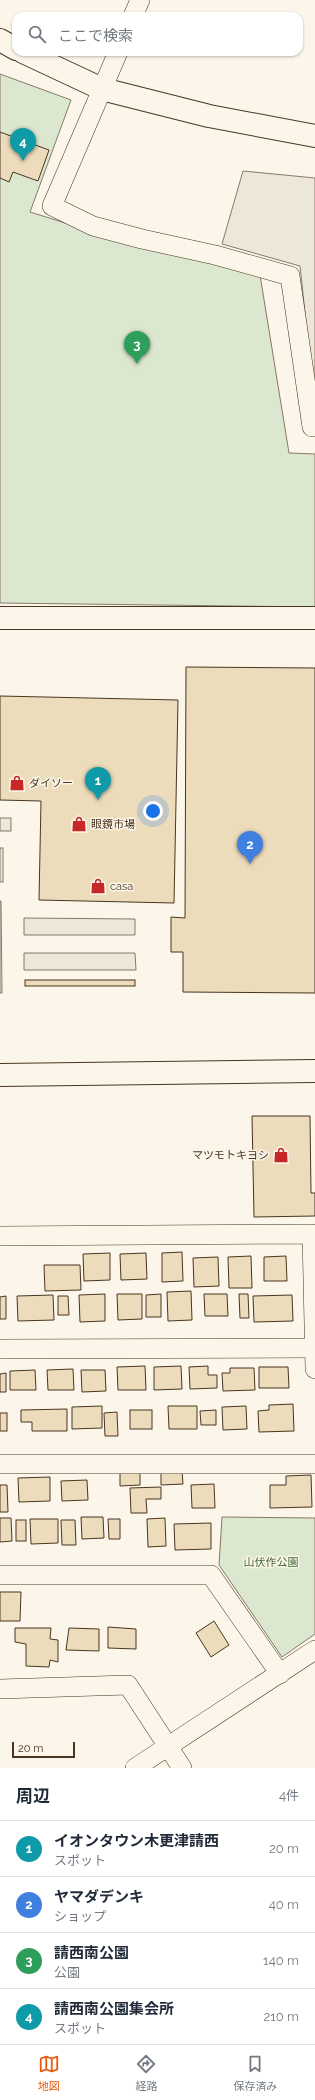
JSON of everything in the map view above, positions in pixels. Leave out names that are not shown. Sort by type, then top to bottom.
[{"type":"street","points":[[135,12],[140,0]]},
{"type":"street","points":[[0,40],[12,47]]},
{"type":"street","points":[[32,56],[102,89],[209,116],[315,136]]},
{"type":"street","points":[[116,56],[52,206],[93,226],[142,239],[215,255],[290,276],[312,427],[315,428]]},
{"type":"street","points":[[0,618],[315,618]]},
{"type":"street","points":[[0,1075],[315,1071]]},
{"type":"street","points":[[0,1236],[312,1234],[315,1369]]},
{"type":"street","points":[[0,1349],[314,1348]]},
{"type":"street","points":[[0,1464],[315,1464]]},
{"type":"street","points":[[0,1575],[211,1574],[280,1674]]},
{"type":"street","points":[[135,1768],[315,1650]]},
{"type":"street","points":[[0,1689],[128,1685],[182,1768]]},
{"type":"green space","points":[[0,74],[71,100],[30,212],[142,247],[260,275],[289,453],[315,454],[315,607],[0,603]]},
{"type":"green space","name":"山伏作公園","points":[[222,1517],[315,1518],[315,1634],[282,1657],[219,1565]]},
{"type":"shaded area","points":[[243,171],[315,178],[315,405],[300,266],[222,244]]},
{"type":"shaded area","points":[[0,818],[11,818],[11,831],[0,831]]},
{"type":"shaded area","points":[[0,848],[3,848],[3,882],[0,882]]},
{"type":"shaded area","points":[[1,901],[2,993],[0,993]]},
{"type":"shaded area","points":[[24,918],[135,919],[135,935],[24,935]]},
{"type":"shaded area","points":[[24,953],[135,953],[136,970],[24,970]]},
{"type":"building","points":[[0,132],[49,150],[38,181],[13,172],[9,182],[0,178]]},
{"type":"building","points":[[186,667],[315,668],[315,993],[183,992],[183,952],[171,952],[171,917],[185,918]]},
{"type":"building","points":[[0,696],[178,700],[174,903],[39,900],[41,801],[0,800]]},
{"type":"building","points":[[25,980],[135,980],[135,986],[25,986]]},
{"type":"building","name":"マツモトキヨシ","points":[[252,1116],[310,1116],[311,1193],[315,1193],[315,1216],[254,1217]]},
{"type":"building","points":[[182,1252],[183,1281],[162,1282],[162,1253]]},
{"type":"building","points":[[110,1253],[110,1280],[84,1281],[83,1254]]},
{"type":"building","points":[[146,1253],[147,1279],[121,1280],[120,1254]]},
{"type":"building","points":[[251,1256],[252,1288],[229,1288],[228,1257]]},
{"type":"building","points":[[286,1256],[287,1281],[264,1281],[264,1257]]},
{"type":"building","points":[[218,1257],[219,1286],[194,1287],[193,1258]]},
{"type":"building","points":[[44,1265],[80,1265],[81,1290],[45,1291]]},
{"type":"building","points":[[191,1291],[192,1320],[168,1321],[167,1292]]},
{"type":"building","points":[[105,1294],[105,1321],[80,1322],[79,1295]]},
{"type":"building","points":[[117,1294],[142,1294],[142,1319],[118,1320]]},
{"type":"building","points":[[161,1294],[161,1317],[146,1317],[146,1295]]},
{"type":"building","points":[[204,1294],[227,1294],[228,1316],[205,1316]]},
{"type":"building","points":[[239,1294],[248,1294],[249,1318],[240,1318]]},
{"type":"building","points":[[53,1295],[54,1320],[18,1321],[17,1296]]},
{"type":"building","points":[[292,1295],[293,1321],[254,1322],[253,1296]]},
{"type":"building","points":[[6,1296],[6,1319],[0,1319],[0,1297]]},
{"type":"building","points":[[58,1296],[68,1296],[69,1315],[58,1315]]},
{"type":"building","points":[[145,1366],[146,1390],[118,1390],[117,1367]]},
{"type":"building","points":[[181,1366],[182,1389],[154,1390],[154,1367]]},
{"type":"building","points":[[208,1366],[208,1375],[217,1375],[217,1388],[190,1389],[189,1367]]},
{"type":"building","points":[[259,1367],[288,1367],[289,1388],[259,1388]]},
{"type":"building","points":[[230,1368],[254,1368],[255,1390],[223,1391],[222,1373],[230,1373]]},
{"type":"building","points":[[73,1369],[74,1390],[48,1390],[47,1370]]},
{"type":"building","points":[[35,1370],[36,1390],[10,1390],[10,1371]]},
{"type":"building","points":[[81,1370],[105,1370],[106,1391],[82,1392]]},
{"type":"building","points":[[6,1373],[6,1392],[0,1392],[0,1374]]},
{"type":"building","points":[[293,1404],[294,1431],[259,1432],[258,1411],[269,1410],[269,1405]]},
{"type":"building","points":[[102,1406],[102,1428],[72,1429],[72,1407]]},
{"type":"building","points":[[168,1406],[197,1406],[197,1429],[169,1429]]},
{"type":"building","points":[[246,1406],[247,1429],[223,1430],[222,1407]]},
{"type":"building","points":[[67,1409],[67,1431],[32,1431],[32,1422],[21,1422],[21,1410]]},
{"type":"building","points":[[130,1410],[152,1410],[152,1429],[130,1429]]},
{"type":"building","points":[[216,1410],[216,1425],[201,1425],[200,1411]]},
{"type":"building","points":[[117,1412],[118,1436],[105,1436],[104,1413]]},
{"type":"building","points":[[0,1413],[7,1413],[7,1431],[0,1431]]},
{"type":"building","points":[[140,1470],[140,1485],[120,1486],[120,1471]]},
{"type":"building","points":[[161,1471],[182,1471],[183,1484],[161,1485]]},
{"type":"building","points":[[311,1475],[312,1507],[270,1508],[270,1485],[286,1485],[286,1476]]},
{"type":"building","points":[[50,1477],[50,1501],[19,1502],[18,1478]]},
{"type":"building","points":[[87,1480],[88,1500],[62,1501],[61,1481]]},
{"type":"building","points":[[214,1484],[215,1508],[192,1508],[191,1485]]},
{"type":"building","points":[[0,1485],[7,1485],[8,1512],[0,1512]]},
{"type":"building","points":[[161,1487],[161,1499],[146,1499],[147,1513],[131,1513],[130,1488]]},
{"type":"building","points":[[81,1517],[103,1517],[104,1538],[82,1539]]},
{"type":"building","points":[[0,1518],[11,1518],[12,1541],[0,1542]]},
{"type":"building","points":[[165,1518],[166,1546],[148,1547],[147,1519]]},
{"type":"building","points":[[30,1519],[58,1519],[58,1543],[31,1544]]},
{"type":"building","points":[[108,1519],[120,1519],[120,1539],[109,1539]]},
{"type":"building","points":[[16,1520],[26,1520],[26,1541],[16,1541]]},
{"type":"building","points":[[61,1520],[75,1520],[76,1545],[62,1545]]},
{"type":"building","points":[[211,1523],[211,1549],[175,1550],[174,1524]]},
{"type":"building","points":[[0,1592],[21,1592],[20,1621],[0,1621]]},
{"type":"building","points":[[214,1621],[229,1645],[211,1657],[196,1633]]},
{"type":"building","points":[[108,1627],[136,1629],[136,1649],[108,1648]]},
{"type":"building","points":[[15,1628],[51,1628],[50,1639],[58,1640],[58,1662],[50,1660],[49,1667],[26,1666],[26,1644],[15,1642]]},
{"type":"building","points":[[69,1628],[99,1629],[99,1651],[66,1650]]},
{"type":"place","name":"請西南公園集会所","points":[[23,161]]},
{"type":"place","name":"請西南公園","points":[[137,364]]},
{"type":"place","name":"ダイソー","points":[[17,783]]},
{"type":"place","name":"イオンタウン木更津請西","points":[[98,800]]},
{"type":"place","name":"眼鏡市場","points":[[79,824]]},
{"type":"place","name":"ヤマダデンキ","points":[[250,864]]},
{"type":"place","name":"casa","points":[[98,886]]},
{"type":"place","name":"マツモトキヨシ","points":[[281,1155]]}]
